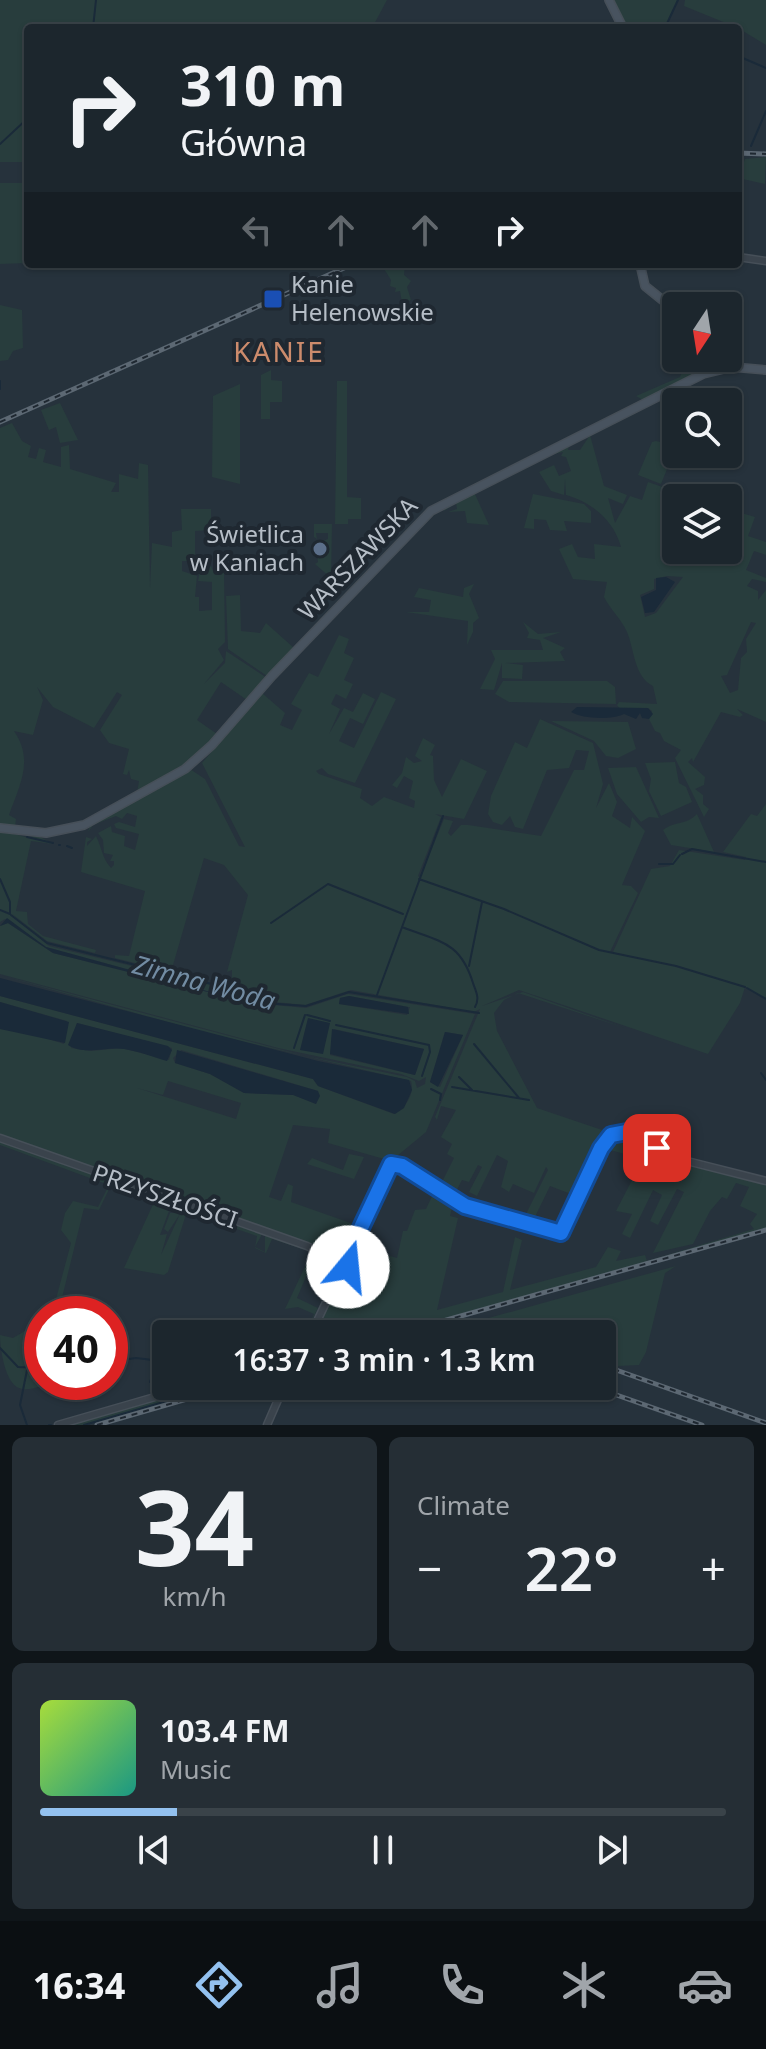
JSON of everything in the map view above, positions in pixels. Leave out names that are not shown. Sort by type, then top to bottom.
[{"type":"main road","points":[[609,0],[621,24]]},
{"type":"main road","points":[[641,268],[645,286],[662,300]]},
{"type":"main road","name":"WARSZAWSKA","points":[[742,369],[765,370]]},
{"type":"main road","name":"WARSZAWSKA","points":[[0,828],[41,834],[84,825],[172,776],[203,754],[272,676],[431,511],[700,377],[717,372]]},
{"type":"street","points":[[742,258],[766,261]]},
{"type":"street","points":[[318,1320],[387,1168],[394,1164],[450,1199],[494,1215],[561,1233],[602,1146],[615,1133],[632,1131],[675,1158],[766,1181]]},
{"type":"street","name":"PRZYSZŁOŚCI","points":[[0,1138],[343,1263]]},
{"type":"street","points":[[58,1425],[152,1398]]},
{"type":"street","points":[[267,1425],[278,1400]]},
{"type":"green space","points":[[0,0],[387,0],[374,24],[24,24],[24,162],[0,162]]},
{"type":"green space","points":[[612,0],[677,0],[666,24],[625,24]]},
{"type":"green space","points":[[685,0],[766,0],[766,45],[742,30],[742,24],[728,24],[684,6]]},
{"type":"green space","points":[[766,157],[765,184],[742,179],[745,159]]},
{"type":"green space","points":[[0,183],[24,183],[24,263],[0,264]]},
{"type":"green space","points":[[384,268],[405,268],[404,275],[411,281],[407,287],[411,300],[402,303],[400,291],[395,292],[396,288],[390,286],[391,280]]},
{"type":"green space","points":[[0,305],[22,310],[23,348],[13,351],[8,360],[0,361]]},
{"type":"green space","points":[[271,370],[271,380],[282,381],[282,402],[270,402],[270,419],[261,419],[261,375]]},
{"type":"green space","points":[[682,372],[702,372],[662,388],[662,391],[643,400],[636,396],[680,377]]},
{"type":"green space","points":[[337,381],[347,381],[347,497],[361,498],[361,519],[348,519],[348,524],[335,524]]},
{"type":"green space","points":[[240,384],[240,484],[212,477],[213,396]]},
{"type":"green space","points":[[60,403],[78,440],[60,443],[56,427],[49,430],[41,410]]},
{"type":"green space","points":[[12,423],[22,441],[31,446],[28,457],[36,459],[39,448],[46,450],[43,462],[61,467],[61,447],[69,445],[70,469],[116,483],[111,492],[119,492],[119,474],[138,479],[139,463],[148,465],[150,588],[152,543],[172,547],[172,532],[182,530],[181,509],[211,509],[211,530],[195,531],[195,561],[182,561],[182,571],[197,576],[195,597],[199,597],[199,611],[212,610],[212,582],[198,581],[200,570],[211,566],[213,571],[224,571],[225,642],[218,649],[224,660],[204,684],[225,663],[226,651],[267,678],[247,700],[221,682],[197,720],[217,734],[194,758],[137,793],[139,781],[131,779],[129,770],[127,775],[123,774],[129,749],[109,743],[100,730],[122,695],[117,692],[94,728],[53,707],[37,687],[43,700],[33,735],[14,731],[24,762],[21,782],[9,815],[16,819],[15,827],[0,826],[0,428]]},
{"type":"green space","points":[[590,435],[604,486],[627,495],[623,504],[608,498],[615,523],[630,496],[642,500],[648,482],[662,487],[662,564],[742,564],[742,513],[755,517],[748,536],[766,542],[766,555],[754,551],[746,570],[766,578],[766,582],[752,579],[747,586],[758,591],[758,600],[766,590],[766,722],[737,709],[743,715],[740,717],[721,712],[693,762],[692,758],[688,762],[705,777],[704,785],[695,789],[703,795],[703,804],[709,809],[704,817],[675,758],[681,750],[664,741],[655,731],[649,719],[652,711],[648,708],[621,710],[617,705],[619,702],[657,704],[653,686],[638,669],[625,628],[604,597],[607,582],[573,579],[559,549],[572,544],[578,557],[595,559],[594,544],[621,547],[613,529],[601,514],[585,502],[566,495],[565,479],[564,495],[551,491],[539,472],[554,465],[559,476],[571,471],[566,457],[561,456],[563,452],[553,454],[569,445],[568,450],[580,450]],"holes":[[[683,577],[656,613],[645,617],[640,595],[654,589],[654,579]],[[751,622],[756,623],[746,639],[747,652],[741,658],[738,690],[730,693],[721,676],[727,675]]]},
{"type":"green space","points":[[652,442],[662,442],[662,468],[668,468],[661,484],[638,475]]},
{"type":"green space","points":[[474,492],[489,525],[467,523],[465,511],[448,512],[457,509],[456,503],[444,511],[445,504]]},
{"type":"green space","points":[[533,494],[584,504],[591,511],[591,523],[564,521],[567,531],[550,530],[546,520],[534,519],[534,529],[524,528]]},
{"type":"green space","points":[[314,524],[332,524],[331,578],[315,564],[318,562],[316,544],[328,539],[328,533],[316,533],[317,539],[314,537]]},
{"type":"green space","points":[[474,584],[469,594],[479,618],[473,623],[467,645],[468,621],[406,612],[429,612],[431,600],[414,597],[419,588],[463,597],[464,588]]},
{"type":"green space","points":[[240,595],[241,631],[260,633],[266,623],[294,648],[267,676],[228,649],[226,596]]},
{"type":"green space","points":[[523,622],[538,634],[561,632],[543,638],[565,648],[560,652],[565,661],[505,663],[523,665],[522,679],[502,678],[502,663],[494,690],[480,689],[495,659],[491,650],[543,650],[540,640],[527,638],[529,633]]},
{"type":"green space","points":[[339,635],[349,639],[344,653],[354,658],[344,680],[353,684],[346,699],[336,694],[331,704],[340,709],[329,734],[344,708],[353,712],[363,693],[375,699],[363,724],[350,718],[339,741],[354,748],[381,692],[396,699],[355,783],[328,774],[322,768],[316,771],[319,774],[362,789],[360,798],[372,806],[384,797],[414,808],[415,801],[409,798],[413,781],[404,776],[397,788],[392,785],[402,773],[406,757],[414,763],[422,761],[415,756],[423,738],[435,745],[430,755],[433,756],[434,780],[442,797],[461,759],[487,771],[464,819],[435,814],[441,817],[418,876],[420,878],[444,819],[453,821],[448,833],[451,836],[461,825],[468,825],[541,836],[574,770],[584,770],[589,751],[576,750],[569,768],[547,770],[523,829],[515,827],[510,816],[502,825],[493,822],[488,814],[491,796],[515,742],[527,748],[540,719],[593,743],[603,784],[596,808],[609,783],[617,802],[612,816],[630,828],[632,817],[645,831],[622,885],[631,886],[638,893],[610,952],[613,952],[651,869],[670,866],[679,850],[745,860],[746,857],[723,852],[751,814],[757,816],[766,804],[766,1000],[745,987],[740,1003],[708,1054],[519,990],[482,1006],[514,995],[504,1000],[494,1013],[497,1031],[537,1108],[608,1132],[560,1230],[554,1229],[571,1194],[550,1186],[532,1223],[523,1220],[548,1170],[546,1167],[534,1193],[513,1184],[509,1192],[501,1187],[508,1161],[497,1155],[477,1196],[469,1192],[482,1167],[478,1165],[469,1182],[462,1180],[452,1199],[438,1190],[454,1158],[447,1154],[452,1144],[441,1137],[456,1110],[441,1106],[437,1120],[435,1117],[480,1009],[474,1012],[351,990],[305,1005],[264,1001],[236,990],[243,986],[232,980],[232,970],[227,972],[248,895],[224,865],[204,858],[171,972],[115,958],[115,955],[129,956],[145,891],[81,872],[86,837],[92,839],[87,846],[96,836],[111,868],[114,865],[114,861],[110,861],[113,855],[104,853],[103,840],[98,833],[111,826],[112,832],[125,836],[124,846],[135,850],[139,834],[116,828],[114,824],[119,822],[135,827],[137,816],[127,813],[122,819],[116,816],[93,825],[88,832],[90,826],[190,769],[205,779],[239,846],[245,847],[202,763],[262,693],[285,713],[280,725],[292,730],[302,710],[291,704],[309,673],[318,677]]},
{"type":"green space","points":[[503,681],[607,681],[615,687],[616,704],[509,702],[495,694]]},
{"type":"green space","points":[[551,721],[628,722],[636,749],[618,758],[606,756],[594,741]]},
{"type":"green space","points":[[675,762],[679,783],[686,787],[692,802],[661,816],[649,791],[651,779],[645,763]]},
{"type":"green space","points":[[636,767],[659,818],[649,817],[641,822],[617,794],[608,768]]},
{"type":"green space","points":[[697,814],[714,852],[671,845],[663,830]]},
{"type":"green space","points":[[0,830],[29,838],[36,835],[54,844],[31,841],[16,911],[27,912],[28,924],[43,936],[96,950],[95,953],[47,941],[11,913],[49,946],[227,989],[263,1004],[306,1008],[348,994],[475,1014],[426,1132],[391,1161],[328,1143],[330,1129],[293,1125],[269,1197],[281,1201],[288,1184],[293,1186],[291,1202],[359,1226],[354,1236],[347,1233],[349,1228],[346,1232],[333,1228],[324,1250],[346,1255],[343,1258],[0,1134],[0,1029],[30,1033],[64,1044],[67,1021],[0,1002],[0,996],[313,1079],[318,1086],[394,1114],[408,1100],[412,1091],[411,1081],[203,1032],[0,975],[305,1056],[407,1077],[415,1081],[417,1088],[425,1084],[426,1077],[419,1081],[401,1074],[278,1048],[0,974],[0,926],[8,923],[53,953],[232,998],[46,947],[5,919],[0,922]],"holes":[[[349,996],[410,1007],[407,1015],[339,1004],[340,998]],[[77,1023],[172,1048],[169,1060],[121,1048],[91,1051],[71,1048]],[[334,1029],[424,1049],[415,1075],[330,1055]],[[445,1032],[463,1035],[440,1087],[430,1082]],[[181,1050],[318,1091],[316,1104],[294,1095],[244,1093],[210,1074],[175,1063],[173,1058]],[[168,1081],[241,1103],[236,1119],[137,1088],[163,1095]]]},
{"type":"green space","points":[[523,992],[625,1028],[519,993]]},
{"type":"green space","points":[[627,1132],[677,1160],[766,1182],[766,1228],[442,1320],[321,1320],[353,1251],[373,1258],[375,1252],[397,1258],[403,1231],[407,1231],[415,1210],[426,1209],[434,1192],[453,1203],[450,1216],[458,1218],[437,1310],[503,1292],[515,1237],[522,1240],[510,1290],[596,1267],[608,1247],[621,1251],[616,1261],[645,1255],[647,1261],[754,1229],[750,1224],[757,1214],[740,1206],[749,1187],[736,1183],[727,1199],[722,1197],[710,1211],[693,1244],[653,1253],[684,1192],[677,1189],[658,1225],[650,1221],[662,1195],[653,1190],[630,1238],[622,1234],[632,1214],[616,1211],[643,1159],[603,1148],[609,1139]]},
{"type":"green space","points":[[0,1141],[113,1181],[99,1210],[84,1208],[62,1296],[57,1296],[71,1243],[61,1230],[65,1213],[73,1201],[98,1207],[109,1185],[0,1145]]},
{"type":"green space","points":[[349,1154],[364,1157],[354,1179],[307,1164],[312,1158],[343,1170]]},
{"type":"green space","points":[[154,1196],[175,1204],[169,1208],[157,1202],[155,1205],[169,1211],[160,1235],[167,1234],[161,1255],[180,1214],[168,1232],[164,1229],[170,1213],[177,1213],[178,1204],[191,1210],[187,1211],[168,1272],[164,1275],[124,1268],[155,1200]]},
{"type":"green space","points":[[199,1212],[262,1234],[255,1247],[257,1236],[194,1214]]},
{"type":"green space","points":[[265,1235],[316,1253],[297,1298],[318,1308],[312,1320],[314,1314],[298,1307],[285,1309],[312,1252],[272,1239],[266,1253],[255,1248],[265,1252]]},
{"type":"green space","points":[[676,1266],[665,1273],[646,1352],[639,1365],[616,1365],[616,1320],[481,1320]]},
{"type":"green space","points":[[24,1332],[24,1389],[14,1385],[2,1356],[0,1335],[13,1338]]},
{"type":"green space","points":[[152,1399],[173,1400],[86,1425],[63,1425]]},
{"type":"water","points":[[666,577],[675,582],[654,612],[645,613],[641,597],[656,590],[656,578]]},
{"type":"water","points":[[577,707],[648,708],[653,714],[649,719],[642,718],[640,713],[636,719],[624,714],[589,717],[571,712]]},
{"type":"water","points":[[7,918],[46,947],[232,998],[53,953],[8,923],[0,926]]},
{"type":"water","points":[[0,978],[318,1061],[409,1080],[412,1090],[404,1108],[395,1114],[318,1086],[313,1079],[0,996]]},
{"type":"water","points":[[349,996],[408,1007],[409,1014],[339,1004],[340,998]]},
{"type":"water","points":[[0,1002],[69,1022],[65,1043],[0,1029]]},
{"type":"water","points":[[308,1018],[330,1023],[323,1054],[300,1050]]},
{"type":"water","points":[[77,1023],[168,1046],[172,1050],[167,1061],[124,1049],[75,1048],[68,1045]]},
{"type":"water","points":[[332,1029],[424,1049],[415,1075],[330,1054]]},
{"type":"water","points":[[445,1032],[463,1035],[438,1087],[430,1082]]},
{"type":"water","points":[[177,1050],[318,1091],[320,1096],[316,1104],[293,1095],[244,1093],[210,1074],[175,1063]]},
{"type":"waterway","name":"Zimna Woda","points":[[93,24],[96,0]]},
{"type":"waterway","points":[[667,24],[678,0]]},
{"type":"waterway","points":[[742,58],[766,68]]},
{"type":"waterway","points":[[751,146],[766,111]]},
{"type":"waterway","name":"Zimna Woda","points":[[0,144],[24,122]]},
{"type":"waterway","name":"Zimna Woda","points":[[0,381],[0,389]]},
{"type":"waterway","points":[[377,995],[443,816]]},
{"type":"waterway","points":[[27,837],[53,843]]},
{"type":"waterway","points":[[67,846],[72,848]]},
{"type":"waterway","points":[[682,854],[692,849],[766,862]]},
{"type":"waterway","points":[[659,864],[673,864],[680,855]]},
{"type":"waterway","points":[[0,879],[10,902],[10,914]]},
{"type":"waterway","points":[[419,879],[504,909],[599,950],[676,966],[745,987]]},
{"type":"waterway","points":[[271,923],[328,884],[403,914]]},
{"type":"waterway","points":[[469,966],[482,902]]},
{"type":"waterway","name":"Zimna Woda","points":[[0,910],[10,914]]},
{"type":"waterway","name":"Zimna Woda","points":[[11,915],[47,943],[220,986],[264,1003],[306,1006],[349,992],[479,1013]]},
{"type":"waterway","points":[[402,927],[438,940],[455,951],[468,969],[477,998],[475,1007]]},
{"type":"waterway","points":[[747,988],[766,999]]},
{"type":"waterway","points":[[294,1048],[305,1015]]},
{"type":"waterway","points":[[307,1015],[330,1021]]},
{"type":"waterway","points":[[336,1025],[429,1045],[430,1052],[422,1076]]},
{"type":"waterway","points":[[474,1044],[519,1098]]},
{"type":"waterway","points":[[761,1073],[766,1080]]},
{"type":"waterway","points":[[459,1077],[472,1090]]},
{"type":"waterway","points":[[452,1087],[529,1100]]},
{"type":"waterway","points":[[431,1089],[441,1094],[440,1100]]},
{"type":"waterway","points":[[0,1348],[18,1367],[24,1367]]},
{"type":"waterway","points":[[128,1359],[152,1360]]},
{"type":"waterway","points":[[150,1382],[152,1376]]},
{"type":"waterway","points":[[24,1385],[20,1405],[27,1425]]},
{"type":"waterway","points":[[84,1425],[171,1400]]},
{"type":"railway","points":[[742,153],[766,154]]},
{"type":"railway","points":[[0,422],[344,268]]},
{"type":"railway","points":[[447,1320],[766,1230]]},
{"type":"railway","points":[[616,1370],[766,1423]]},
{"type":"railway","points":[[616,1395],[702,1425]]},
{"type":"railway","points":[[97,1425],[184,1400]]},
{"type":"place","name":"Kanie Helenowskie","points":[[273,299]]},
{"type":"place","name":"Świetlica w Kaniach","points":[[320,549]]},
{"type":"district","name":"KANIE","points":[[279,352]]},
{"type":"route","points":[[348,1267],[349,1253],[391,1164],[402,1166],[415,1178],[465,1206],[561,1233],[601,1148],[611,1135],[632,1131],[657,1148]]}]
